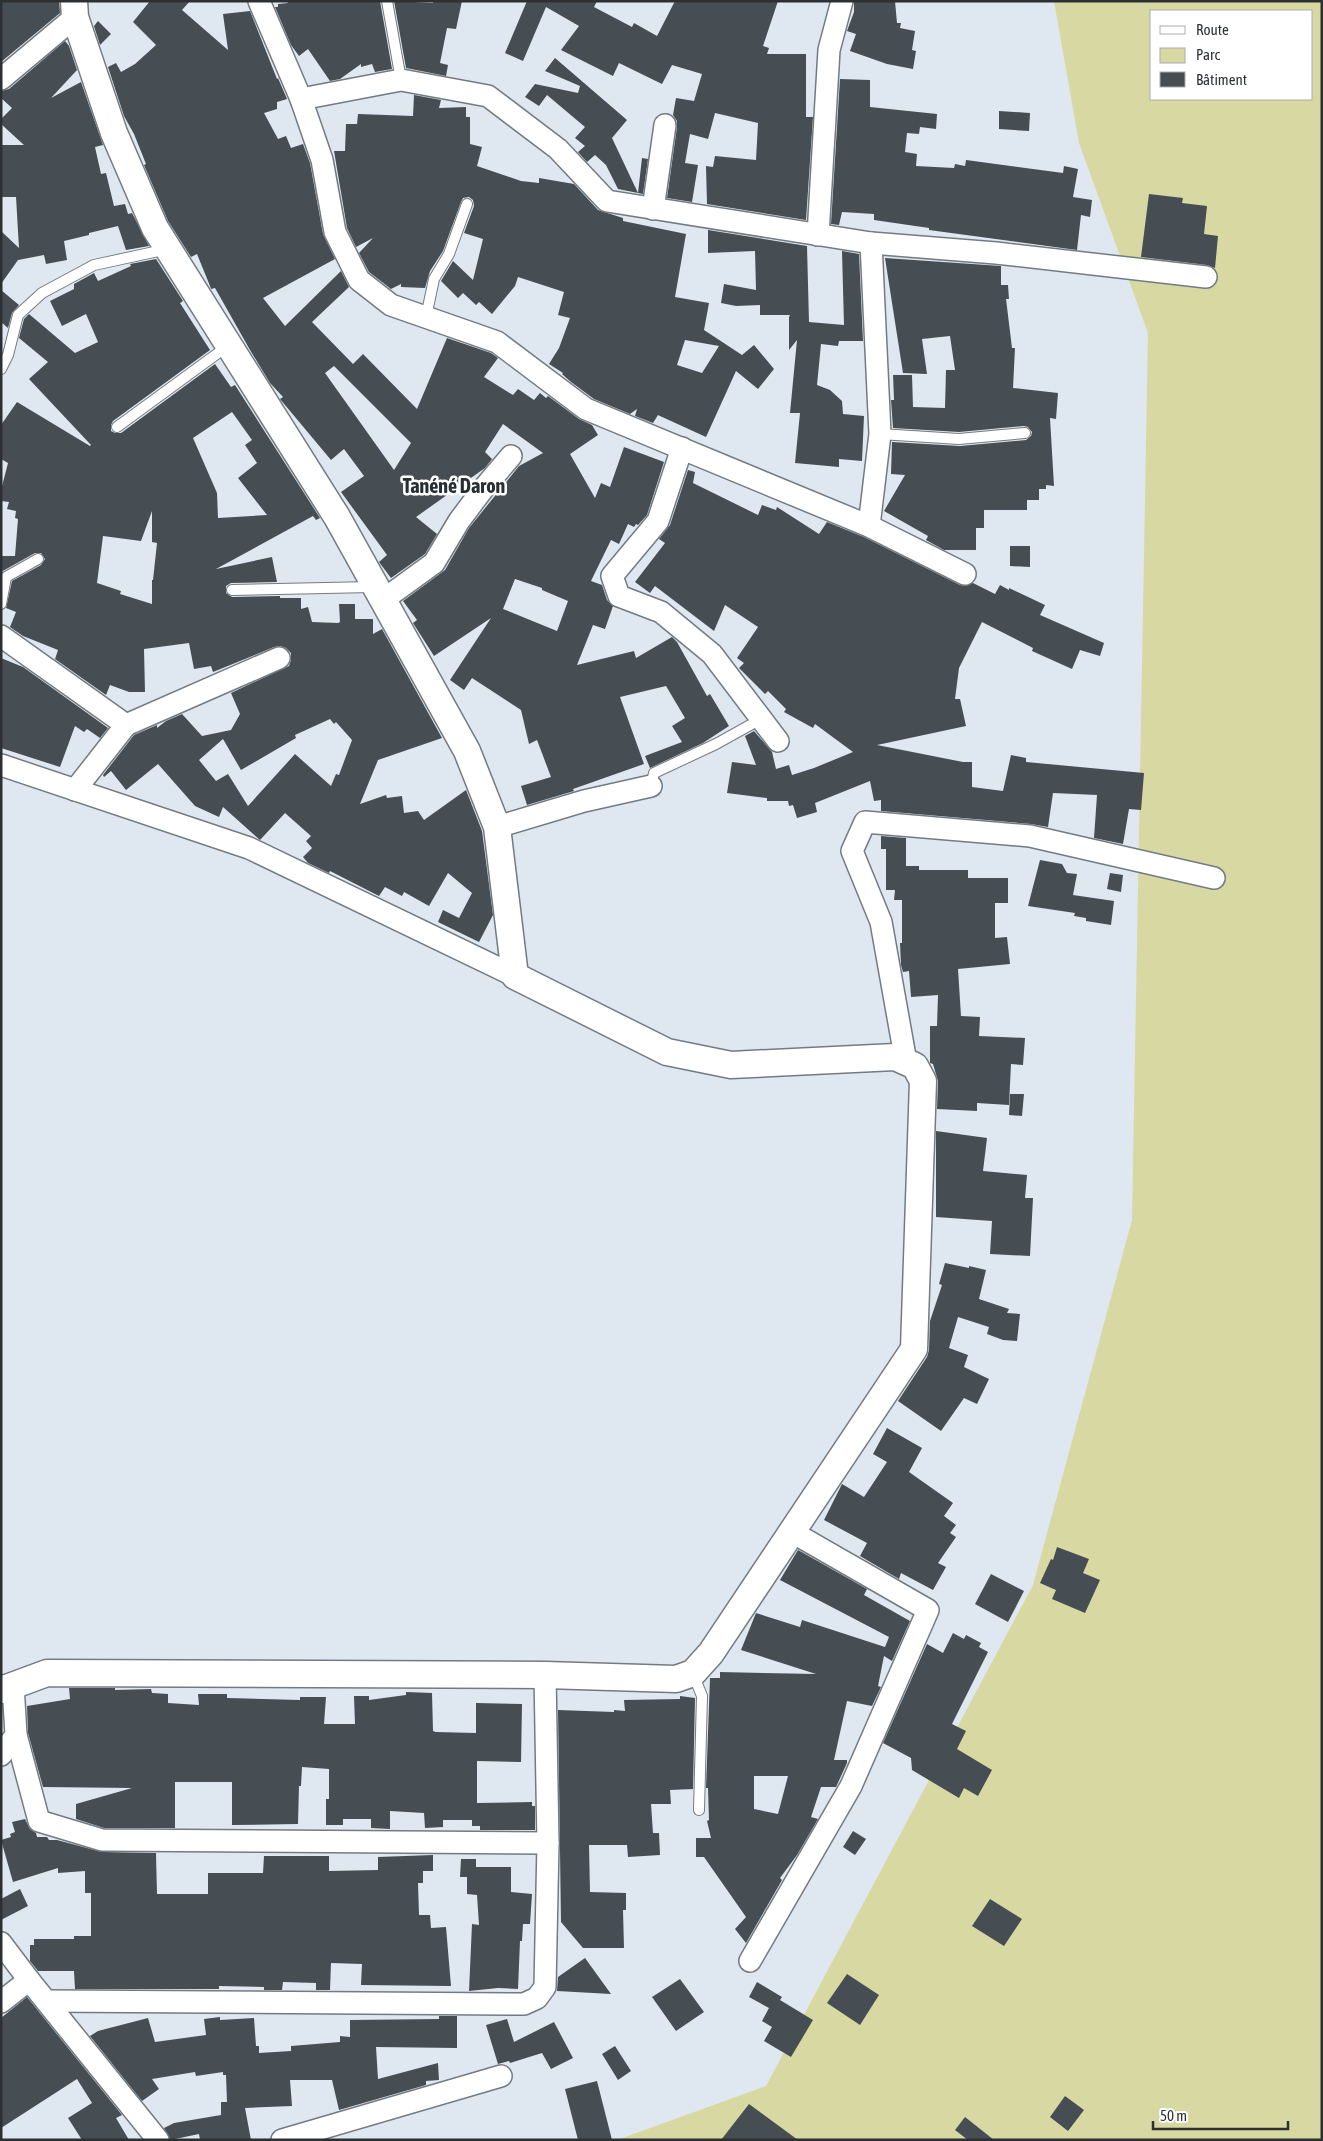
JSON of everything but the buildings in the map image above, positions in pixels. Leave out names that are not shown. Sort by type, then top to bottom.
[{"type":"street","points":[[259,1],[301,99],[322,160],[335,232],[359,280],[391,305],[497,342],[586,409],[869,526],[964,574]]},
{"type":"street","points":[[818,235],[829,50],[842,1]]},
{"type":"street","points":[[1,79],[75,9],[114,133],[156,228],[337,516],[467,751],[498,827],[515,976]]},
{"type":"street","points":[[301,99],[401,80],[488,96],[558,149],[607,201],[871,243],[996,253],[1206,277]]},
{"type":"street","points":[[653,209],[665,125]]},
{"type":"street","points":[[869,526],[880,434],[871,243]]},
{"type":"street","points":[[682,448],[658,521],[612,576],[619,596],[661,612],[712,654],[778,741]]},
{"type":"street","points":[[380,594],[434,563],[459,521],[511,456]]},
{"type":"street","points":[[1,636],[126,725]]},
{"type":"street","points":[[75,790],[126,725],[279,658]]},
{"type":"street","points":[[1,764],[249,848],[515,976],[667,1052],[731,1065],[895,1057],[915,1066],[923,1081],[914,1349],[711,1653],[693,1673],[676,1679],[545,1676],[47,1673],[7,1688],[16,1735],[40,1821],[102,1840],[548,1843]]},
{"type":"street","points":[[498,827],[584,801],[651,786]]},
{"type":"street","points":[[906,1062],[881,922],[852,851],[865,822],[1030,836],[1214,878]]},
{"type":"street","points":[[750,1961],[851,1786],[928,1610],[792,1532]]},
{"type":"street","points":[[46,2001],[524,2004],[537,1998],[545,1987],[548,1843],[545,1676]]},
{"type":"street","points":[[1,1755],[16,1735]]},
{"type":"street","points":[[1,1943],[158,2140]]},
{"type":"street","points":[[1,2002],[29,1980]]},
{"type":"street","points":[[282,2140],[501,2076]]},
{"type":"lane","points":[[387,1],[401,80]]},
{"type":"lane","points":[[426,318],[434,279],[449,254],[467,204]]},
{"type":"lane","points":[[1,369],[8,355],[18,315],[42,293],[94,265],[168,249]]},
{"type":"lane","points":[[117,427],[229,345]]},
{"type":"lane","points":[[880,434],[959,439],[1025,433]]},
{"type":"lane","points":[[1,604],[6,577],[38,559]]},
{"type":"lane","points":[[232,590],[380,594]]},
{"type":"lane","points":[[651,786],[654,773],[716,744],[761,719]]},
{"type":"lane","points":[[693,1673],[702,1696],[699,1810]]},
{"type":"green space","points":[[1054,1],[1322,1],[1322,2140],[617,2140],[766,2086],[1033,1585],[1132,1220],[1148,333],[1079,143]]},
{"type":"district","name":"Tanéné Daron","points":[[454,485]]}]
